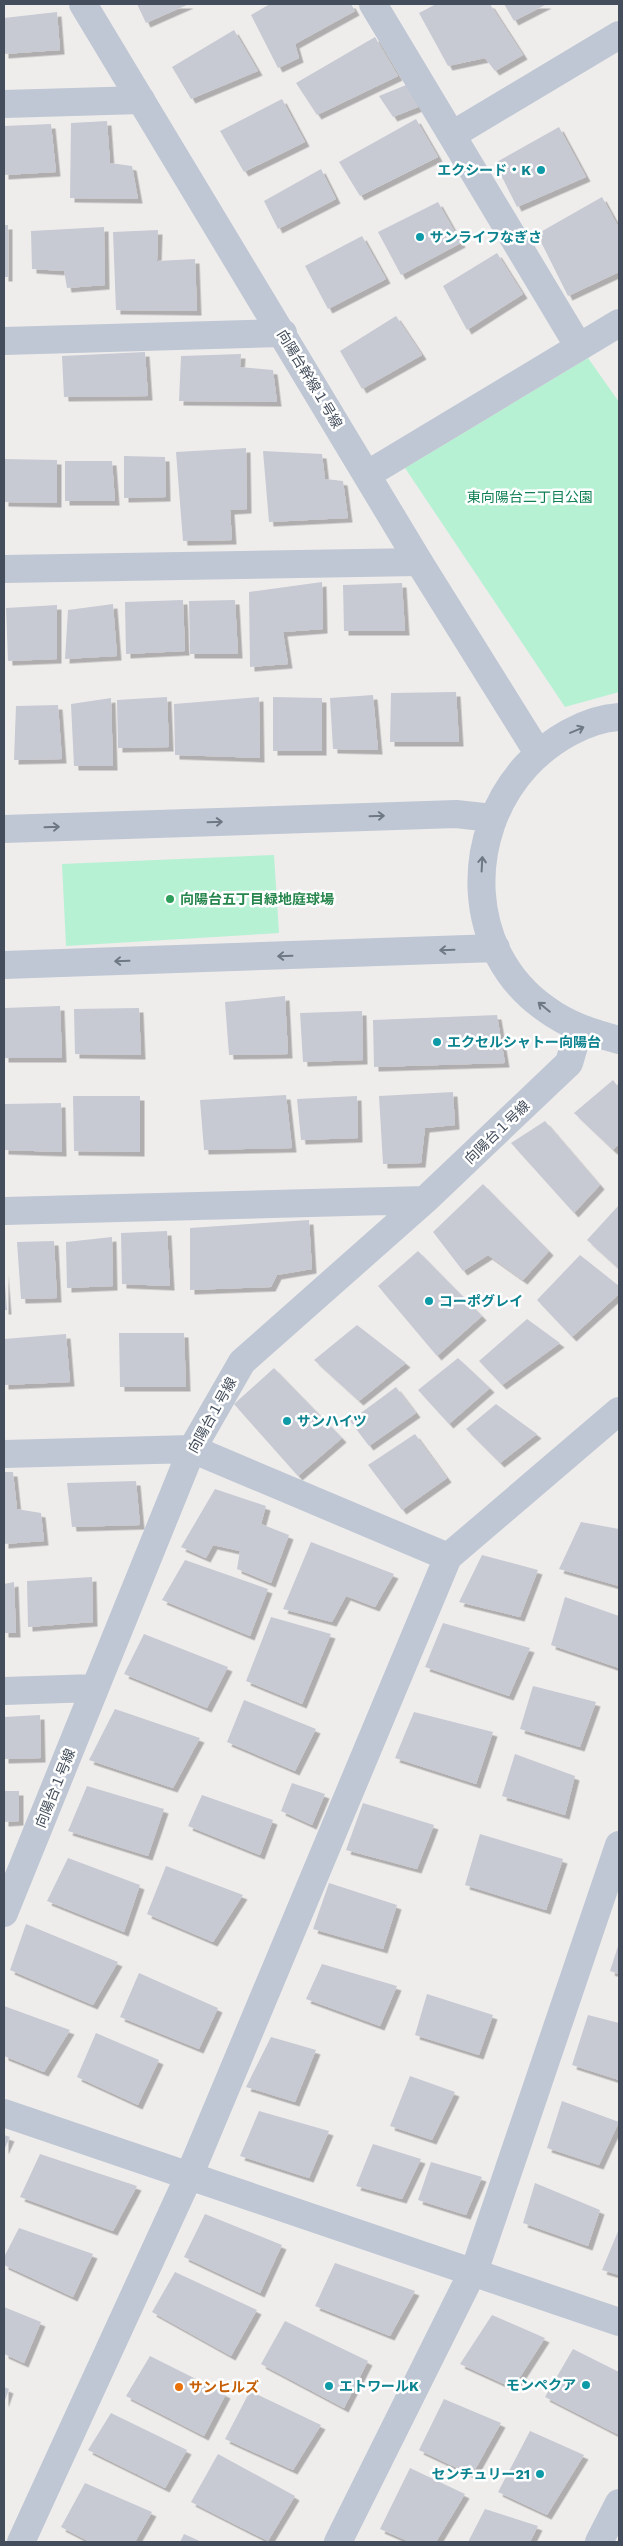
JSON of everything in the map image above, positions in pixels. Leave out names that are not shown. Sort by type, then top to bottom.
[{"type":"street","name":"向陽台幹線１号線","points":[[83,4],[368,474],[419,562],[538,753]]},
{"type":"street","points":[[373,4],[579,347]]},
{"type":"street","points":[[452,135],[619,35]]},
{"type":"street","points":[[4,104],[141,100]]},
{"type":"street","points":[[368,474],[619,323]]},
{"type":"street","points":[[4,340],[283,334]]},
{"type":"street","points":[[4,568],[419,562]]},
{"type":"street","points":[[619,716],[573,730],[538,753],[511,782],[492,818],[481,861],[482,906],[496,948],[517,982],[545,1009],[578,1029],[619,1040]]},
{"type":"street","points":[[4,829],[456,814],[492,818]]},
{"type":"street","points":[[4,965],[496,948]]},
{"type":"street","name":"向陽台１号線","points":[[4,1913],[192,1449],[242,1362],[425,1200],[569,1063],[578,1029]]},
{"type":"street","points":[[4,1211],[425,1200]]},
{"type":"street","points":[[21,2542],[188,2176],[448,1556],[619,1411]]},
{"type":"street","points":[[4,1454],[192,1449],[448,1556]]},
{"type":"street","points":[[4,1690],[95,1688]]},
{"type":"street","points":[[338,2542],[472,2272],[619,1845]]},
{"type":"street","points":[[4,2113],[619,2322]]},
{"type":"street","points":[[598,2542],[619,2503]]},
{"type":"green space","name":"東向陽台二丁目公園","points":[[588,358],[619,402],[619,692],[565,707],[405,468]]},
{"type":"green space","name":"向陽台五丁目緑地庭球場","points":[[274,855],[279,933],[66,946],[62,864]]},
{"type":"building","points":[[137,4],[189,4],[146,23]]},
{"type":"building","points":[[270,4],[351,4],[355,11],[295,44],[299,58],[278,68],[251,15]]},
{"type":"building","points":[[436,4],[490,4],[523,55],[495,71],[485,58],[448,66],[419,13]]},
{"type":"building","points":[[504,4],[547,4],[514,21]]},
{"type":"building","points":[[57,12],[60,50],[4,54],[4,18]]},
{"type":"building","points":[[234,30],[258,71],[191,99],[172,67]]},
{"type":"building","points":[[375,37],[398,76],[317,115],[296,83]]},
{"type":"building","points":[[411,83],[423,105],[393,117],[379,96]]},
{"type":"building","points":[[282,99],[305,142],[244,172],[220,131]]},
{"type":"building","points":[[416,119],[438,157],[360,196],[339,162]]},
{"type":"building","points":[[107,121],[110,163],[132,166],[138,199],[70,198],[71,123]]},
{"type":"building","points":[[51,124],[56,172],[4,175],[4,126]]},
{"type":"building","name":"エクシード・K","points":[[559,127],[586,177],[517,207],[495,163]]},
{"type":"building","points":[[321,169],[336,199],[278,229],[264,201]]},
{"type":"building","points":[[602,197],[619,228],[619,272],[568,296],[537,234]]},
{"type":"building","name":"サンライフなぎさ","points":[[438,202],[461,243],[401,275],[378,232]]},
{"type":"building","points":[[4,225],[8,225],[8,277],[4,277]]},
{"type":"building","points":[[104,227],[105,285],[67,288],[64,271],[32,269],[31,231]]},
{"type":"building","points":[[158,230],[157,261],[195,259],[197,311],[116,310],[113,232]]},
{"type":"building","points":[[362,236],[386,279],[328,309],[305,266]]},
{"type":"building","points":[[497,253],[523,294],[467,330],[443,286]]},
{"type":"building","points":[[396,316],[422,355],[362,389],[340,351]]},
{"type":"building","points":[[145,352],[148,396],[64,397],[62,356]]},
{"type":"building","points":[[241,354],[240,367],[273,370],[277,402],[179,401],[181,356]]},
{"type":"building","points":[[246,448],[247,509],[230,510],[232,540],[183,541],[176,452]]},
{"type":"building","points":[[263,451],[322,454],[325,479],[343,481],[348,518],[269,522]]},
{"type":"building","points":[[124,456],[165,457],[166,497],[124,498]]},
{"type":"building","points":[[4,459],[57,460],[57,503],[4,502]]},
{"type":"building","points":[[65,461],[112,461],[115,501],[65,501]]},
{"type":"building","points":[[322,582],[323,629],[283,632],[288,664],[250,667],[249,592]]},
{"type":"building","points":[[402,583],[405,631],[344,631],[343,585]]},
{"type":"building","points":[[183,600],[185,651],[126,654],[125,602]]},
{"type":"building","points":[[235,600],[238,654],[190,654],[189,601]]},
{"type":"building","points":[[113,604],[117,656],[65,659],[68,610]]},
{"type":"building","points":[[57,605],[57,659],[8,661],[6,608]]},
{"type":"building","points":[[456,692],[459,742],[390,742],[391,693]]},
{"type":"building","points":[[373,695],[378,750],[333,749],[330,698]]},
{"type":"building","points":[[167,697],[169,747],[118,748],[117,700]]},
{"type":"building","points":[[259,697],[260,758],[175,755],[174,704]]},
{"type":"building","points":[[273,697],[322,698],[322,751],[273,751]]},
{"type":"building","points":[[111,698],[113,766],[74,766],[71,704]]},
{"type":"building","points":[[58,705],[62,759],[14,760],[16,706]]},
{"type":"building","points":[[285,996],[288,1054],[229,1055],[225,1002]]},
{"type":"building","points":[[60,1006],[62,1058],[4,1058],[4,1008]]},
{"type":"building","points":[[139,1008],[141,1055],[75,1054],[74,1009]]},
{"type":"building","points":[[362,1011],[363,1060],[303,1062],[300,1013]]},
{"type":"building","name":"エクセルシャトー向陽台","points":[[497,1015],[505,1063],[374,1067],[373,1020]]},
{"type":"building","points":[[613,1080],[619,1088],[619,1144],[613,1150],[574,1113]]},
{"type":"building","points":[[453,1092],[455,1125],[425,1128],[421,1163],[383,1164],[379,1096]]},
{"type":"building","points":[[286,1095],[292,1148],[204,1150],[200,1100]]},
{"type":"building","points":[[73,1096],[140,1096],[140,1152],[74,1151]]},
{"type":"building","points":[[357,1096],[358,1138],[301,1140],[297,1099]]},
{"type":"building","points":[[61,1103],[62,1152],[4,1150],[4,1104]]},
{"type":"building","points":[[545,1121],[600,1185],[574,1213],[511,1143]]},
{"type":"building","points":[[483,1184],[549,1251],[523,1280],[488,1255],[463,1271],[433,1232]]},
{"type":"building","points":[[619,1205],[619,1269],[587,1240]]},
{"type":"building","points":[[309,1220],[312,1269],[277,1275],[271,1287],[190,1290],[190,1228]]},
{"type":"building","points":[[167,1231],[170,1286],[122,1284],[121,1233]]},
{"type":"building","points":[[112,1237],[113,1286],[67,1288],[66,1242]]},
{"type":"building","points":[[54,1241],[57,1298],[21,1299],[17,1242]]},
{"type":"building","name":"コーポグレイ","points":[[418,1251],[482,1316],[437,1356],[378,1286]]},
{"type":"building","points":[[580,1255],[619,1286],[619,1294],[572,1337],[537,1300]]},
{"type":"building","points":[[4,1271],[7,1310],[4,1310]]},
{"type":"building","points":[[527,1319],[560,1343],[502,1385],[479,1361]]},
{"type":"building","points":[[357,1325],[406,1363],[359,1401],[314,1360]]},
{"type":"building","points":[[119,1333],[184,1333],[186,1387],[120,1387]]},
{"type":"building","points":[[66,1334],[70,1382],[4,1385],[4,1339]]},
{"type":"building","points":[[458,1358],[490,1388],[449,1424],[418,1390]]},
{"type":"building","name":"サンハイツ","points":[[274,1368],[342,1438],[298,1476],[234,1404]]},
{"type":"building","points":[[396,1387],[416,1413],[369,1446],[350,1421]]},
{"type":"building","points":[[496,1404],[537,1434],[500,1463],[466,1429]]},
{"type":"building","points":[[415,1434],[447,1478],[402,1510],[368,1465]]},
{"type":"building","points":[[4,1472],[13,1472],[17,1509],[41,1513],[44,1541],[4,1544]]},
{"type":"building","points":[[136,1481],[140,1525],[72,1527],[67,1483]]},
{"type":"building","points":[[215,1489],[266,1506],[261,1524],[289,1535],[271,1583],[237,1569],[240,1551],[213,1545],[206,1558],[181,1547]]},
{"type":"building","points":[[581,1522],[619,1529],[619,1586],[559,1569]]},
{"type":"building","points":[[311,1542],[394,1574],[375,1607],[346,1596],[332,1622],[283,1609]]},
{"type":"building","points":[[482,1555],[538,1570],[520,1617],[459,1602]]},
{"type":"building","points":[[185,1560],[268,1589],[250,1636],[162,1600]]},
{"type":"building","points":[[92,1577],[93,1622],[28,1627],[27,1581]]},
{"type":"building","points":[[14,1582],[16,1633],[4,1633],[4,1584]]},
{"type":"building","points":[[565,1597],[619,1616],[619,1668],[551,1645]]},
{"type":"building","points":[[271,1617],[331,1634],[302,1704],[246,1681]]},
{"type":"building","points":[[443,1623],[530,1648],[509,1696],[425,1667]]},
{"type":"building","points":[[144,1634],[228,1667],[207,1708],[124,1674]]},
{"type":"building","points":[[533,1686],[596,1702],[580,1747],[520,1729]]},
{"type":"building","points":[[244,1700],[316,1729],[295,1771],[227,1742]]},
{"type":"building","points":[[115,1709],[200,1738],[173,1788],[89,1760]]},
{"type":"building","points":[[414,1712],[493,1732],[476,1784],[395,1758]]},
{"type":"building","points":[[40,1715],[41,1758],[4,1759],[4,1717]]},
{"type":"building","points":[[515,1754],[575,1776],[565,1815],[502,1796]]},
{"type":"building","points":[[292,1783],[325,1794],[312,1825],[281,1811]]},
{"type":"building","points":[[87,1786],[164,1809],[148,1856],[68,1831]]},
{"type":"building","points":[[4,1791],[19,1791],[19,1821],[4,1822]]},
{"type":"building","points":[[202,1795],[273,1820],[260,1855],[188,1826]]},
{"type":"building","points":[[363,1803],[434,1825],[417,1869],[346,1850]]},
{"type":"building","points":[[480,1834],[563,1859],[546,1910],[465,1885]]},
{"type":"building","points":[[68,1858],[140,1885],[124,1932],[47,1901]]},
{"type":"building","points":[[166,1866],[243,1895],[213,1942],[147,1914]]},
{"type":"building","points":[[329,1883],[397,1905],[383,1949],[313,1929]]},
{"type":"building","points":[[26,1924],[118,1962],[93,2005],[10,1970]]},
{"type":"building","points":[[619,1943],[619,1974],[610,1971]]},
{"type":"building","points":[[322,1964],[397,1986],[380,2026],[306,1999]]},
{"type":"building","points":[[139,1973],[218,2008],[199,2049],[120,2017]]},
{"type":"building","points":[[427,1994],[493,2015],[479,2055],[415,2035]]},
{"type":"building","points":[[4,2006],[70,2030],[44,2072],[4,2056]]},
{"type":"building","points":[[588,2015],[619,2023],[619,2080],[572,2065]]},
{"type":"building","points":[[96,2033],[159,2060],[138,2105],[77,2077]]},
{"type":"building","points":[[271,2037],[316,2050],[295,2102],[246,2087]]},
{"type":"building","points":[[410,2076],[455,2092],[432,2140],[390,2126]]},
{"type":"building","points":[[562,2101],[619,2122],[599,2165],[547,2148]]},
{"type":"building","points":[[259,2111],[329,2131],[309,2178],[240,2156]]},
{"type":"building","points":[[4,2135],[10,2137],[4,2150]]},
{"type":"building","points":[[373,2144],[421,2159],[402,2199],[356,2186]]},
{"type":"building","points":[[40,2154],[137,2186],[113,2231],[20,2197]]},
{"type":"building","points":[[431,2162],[482,2177],[466,2215],[418,2200]]},
{"type":"building","points":[[535,2183],[600,2210],[588,2246],[523,2223]]},
{"type":"building","points":[[205,2214],[282,2245],[260,2293],[184,2257]]},
{"type":"building","points":[[19,2228],[93,2254],[73,2297],[4,2265],[4,2257]]},
{"type":"building","points":[[619,2229],[619,2275],[602,2270]]},
{"type":"building","points":[[335,2263],[415,2291],[390,2336],[315,2306]]},
{"type":"building","points":[[175,2272],[257,2310],[231,2356],[152,2312]]},
{"type":"building","points":[[4,2307],[41,2322],[24,2363],[4,2354]]},
{"type":"building","points":[[492,2315],[545,2338],[513,2388],[460,2364]]},
{"type":"building","name":"エトワールK","points":[[285,2321],[368,2361],[344,2408],[261,2364]]},
{"type":"building","name":"モンペクア","points":[[573,2349],[619,2372],[619,2435],[545,2397]]},
{"type":"building","points":[[150,2356],[226,2394],[204,2436],[126,2396]]},
{"type":"building","points":[[4,2387],[9,2389],[4,2403]]},
{"type":"building","points":[[250,2391],[321,2425],[293,2470],[225,2439]]},
{"type":"building","points":[[444,2399],[501,2423],[472,2475],[419,2450]]},
{"type":"building","points":[[111,2413],[187,2450],[165,2488],[88,2450]]},
{"type":"building","name":"センチュリー21","points":[[530,2431],[584,2455],[547,2515],[498,2492]]},
{"type":"building","points":[[218,2454],[295,2496],[268,2541],[191,2502]]},
{"type":"building","points":[[410,2468],[465,2494],[436,2542],[410,2542],[380,2529]]},
{"type":"building","points":[[85,2483],[152,2512],[135,2542],[90,2542],[61,2527]]},
{"type":"building","points":[[485,2509],[538,2526],[530,2542],[468,2542]]},
{"type":"building","points":[[184,2534],[202,2542],[180,2542]]},
{"type":"place","name":"エクシード・K","points":[[541,170]]},
{"type":"place","name":"サンライフなぎさ","points":[[420,237]]},
{"type":"place","name":"向陽台五丁目緑地庭球場","points":[[170,899]]},
{"type":"place","name":"エクセルシャトー向陽台","points":[[437,1042]]},
{"type":"place","name":"コーポグレイ","points":[[429,1301]]},
{"type":"place","name":"サンハイツ","points":[[287,1421]]},
{"type":"place","name":"モンペクア","points":[[586,2385]]},
{"type":"place","name":"エトワールK","points":[[329,2386]]},
{"type":"place","name":"サンヒルズ","points":[[179,2387]]},
{"type":"place","name":"センチュリー21","points":[[540,2474]]}]
